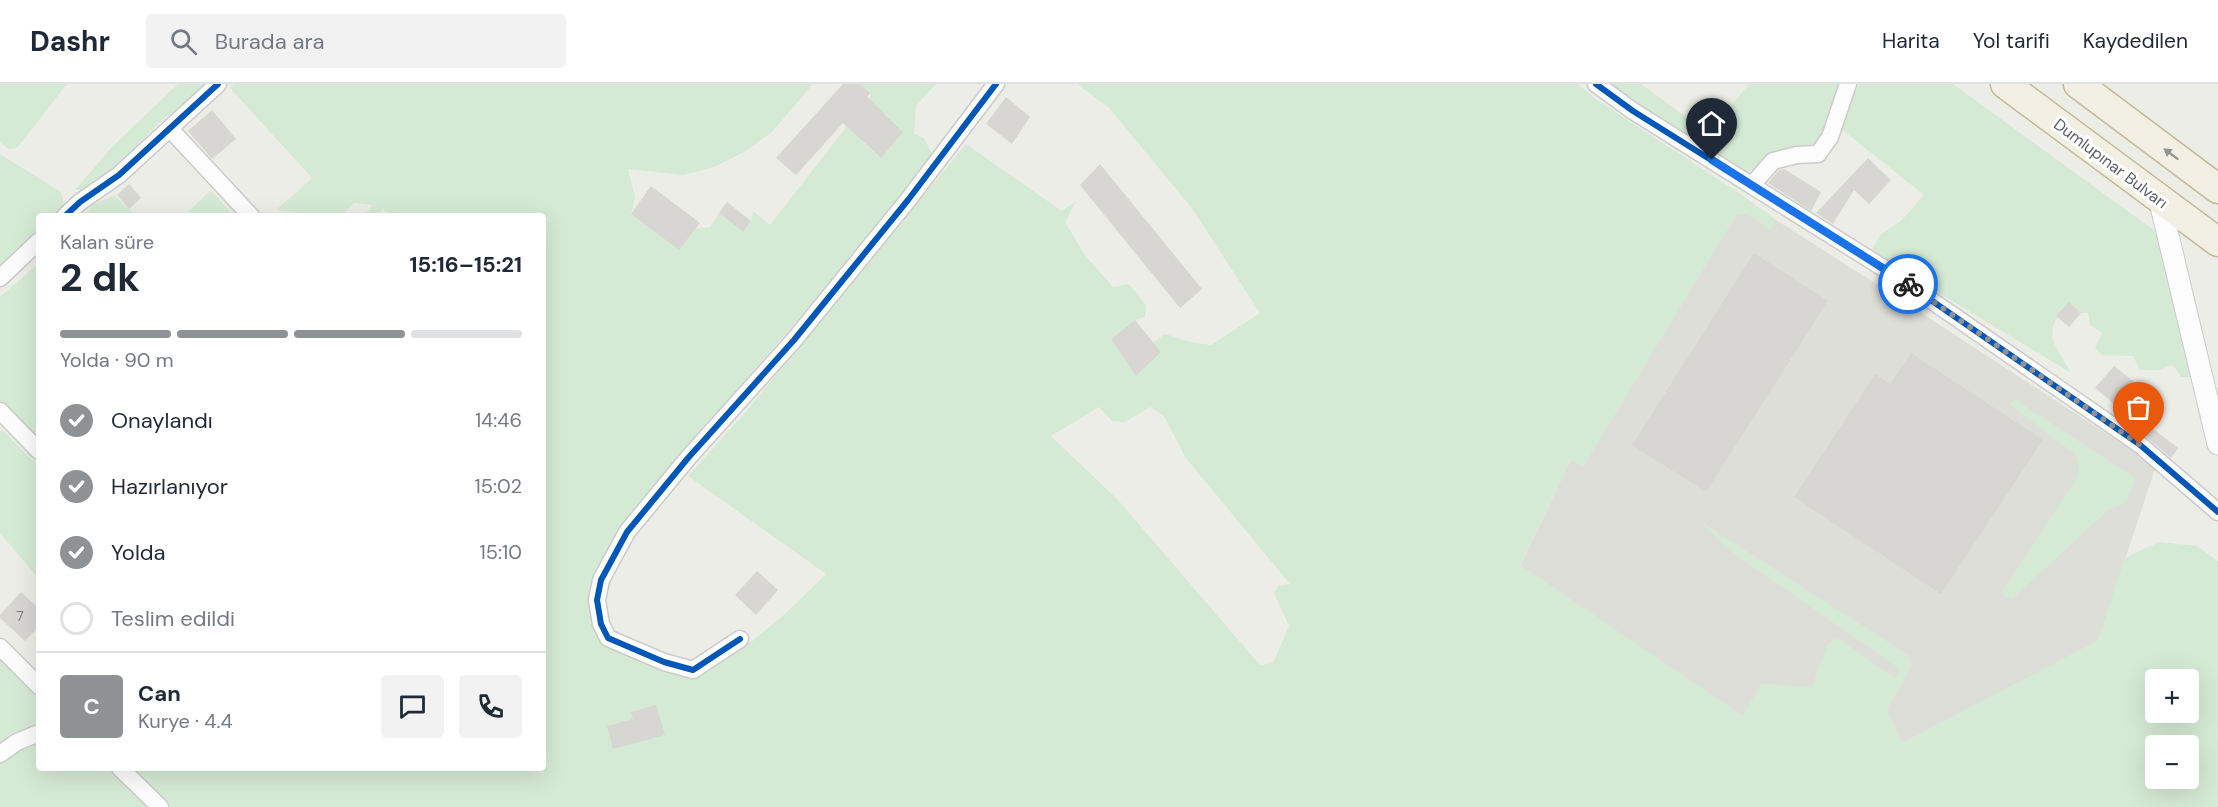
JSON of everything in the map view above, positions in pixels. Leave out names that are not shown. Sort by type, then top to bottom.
[{"type":"highway","name":"Dumlupınar Bulvarı","points":[[2005,84],[2218,242]]},
{"type":"highway","points":[[2078,84],[2218,189]]},
{"type":"street","points":[[68,213],[119,175],[218,84]]},
{"type":"street","points":[[740,639],[693,670],[640,652],[608,638],[601,624],[597,600],[601,580],[627,532],[688,458],[794,340],[908,200],[996,84]]},
{"type":"street","points":[[1596,84],[1634,111],[1896,276],[2139,444],[2218,512]]},
{"type":"street","points":[[1752,185],[1773,161],[1797,155],[1818,154],[1830,137],[1848,84]]},
{"type":"street","points":[[170,129],[248,213]]},
{"type":"street","points":[[2158,198],[2218,444]]},
{"type":"street","points":[[0,278],[36,244]]},
{"type":"street","points":[[0,411],[36,448]]},
{"type":"street","points":[[0,647],[36,683]]},
{"type":"street","points":[[0,754],[17,742],[36,735]]},
{"type":"street","points":[[123,771],[160,807]]},
{"type":"shaded area","points":[[1733,189],[1776,220],[2156,466],[2098,641],[1831,781],[1754,798],[1520,566],[1571,459]]},
{"type":"green space","points":[[0,84],[67,84],[17,148],[8,149],[0,142]]},
{"type":"green space","points":[[178,84],[207,84],[190,101],[159,122],[110,176],[87,190],[75,190],[112,147]]},
{"type":"green space","points":[[234,84],[813,84],[772,132],[746,151],[714,167],[683,175],[628,169],[635,197],[631,214],[679,250],[695,229],[710,227],[719,213],[743,232],[751,221],[753,211],[770,225],[871,95],[860,84],[936,84],[916,106],[914,134],[924,138],[932,154],[909,192],[902,195],[828,285],[691,442],[621,529],[589,594],[593,630],[606,647],[710,667],[750,643],[786,613],[826,574],[688,476],[745,413],[966,144],[1062,211],[1076,201],[1065,222],[1084,254],[1113,287],[1129,284],[1146,305],[1145,317],[1135,320],[1111,339],[1136,375],[1161,352],[1153,342],[1165,334],[1190,342],[1211,345],[1260,313],[1191,207],[1109,108],[1077,84],[1578,84],[1597,100],[1733,189],[1776,220],[1769,231],[1755,218],[1737,214],[1583,467],[1571,459],[1520,565],[1743,716],[1761,684],[1812,687],[1827,645],[1837,638],[1895,678],[1900,669],[1729,550],[1701,522],[1908,655],[1911,666],[1887,711],[1902,743],[2098,641],[2125,558],[2159,542],[2197,546],[2218,561],[2218,807],[0,807],[0,759],[36,742],[36,771],[114,771],[148,805],[156,794],[135,771],[546,771],[546,213],[387,213],[383,209],[378,213],[365,213],[373,205],[354,203],[344,213],[301,213],[276,210],[312,178],[230,88]],"holes":[[[885,114],[903,132],[881,158],[862,141]],[[1099,407],[1112,421],[1125,422],[1150,407],[1164,416],[1185,457],[1290,584],[1278,586],[1274,593],[1289,626],[1273,663],[1260,665],[1118,500],[1051,436]]]},
{"type":"green space","points":[[1608,84],[1641,84],[1708,133],[1749,84],[1842,84],[1817,147],[1742,174],[1657,120]]},
{"type":"green space","points":[[1859,84],[1953,84],[2155,231],[2165,247],[2192,377],[2181,377],[2173,365],[2159,370],[2140,370],[2133,356],[2102,355],[2095,348],[2102,333],[2090,325],[2088,313],[2081,313],[2069,302],[2055,322],[2053,337],[2071,373],[1934,290],[1881,264],[1872,250],[1880,235],[1901,221],[1924,195],[1840,128]]},
{"type":"green space","points":[[0,154],[61,192],[64,206],[59,213],[36,213],[36,236],[0,269]]},
{"type":"green space","points":[[211,190],[231,213],[187,213]]},
{"type":"green space","points":[[114,195],[133,213],[86,213],[92,205]]},
{"type":"green space","points":[[36,266],[36,438],[0,401],[0,297]]},
{"type":"green space","points":[[2014,399],[2135,478],[2127,502],[2107,511],[2012,599],[2001,594],[2078,476],[2079,466],[2075,454],[2010,405]]},
{"type":"green space","points":[[2,430],[36,463],[36,575],[0,533],[0,432]]},
{"type":"green space","points":[[0,654],[36,693],[36,729],[0,747]]},
{"type":"building","points":[[843,84],[860,84],[870,93],[867,97],[903,132],[881,158],[843,123],[796,175],[776,158]]},
{"type":"building","points":[[1006,97],[1030,117],[1012,144],[986,124]]},
{"type":"building","points":[[212,110],[236,139],[212,159],[188,131]]},
{"type":"building","points":[[1868,158],[1891,180],[1869,204],[1854,190],[1833,224],[1816,213]]},
{"type":"building","points":[[1100,164],[1202,289],[1180,308],[1080,185]]},
{"type":"building","points":[[1784,169],[1821,192],[1811,211],[1768,183],[1779,170]]},
{"type":"building","points":[[129,184],[141,198],[129,209],[117,195]]},
{"type":"building","points":[[651,186],[700,223],[679,250],[631,214]]},
{"type":"building","points":[[727,202],[751,221],[743,232],[719,213]]},
{"type":"building","points":[[1754,253],[1828,301],[1706,492],[1632,445]]},
{"type":"building","points":[[2069,302],[2081,313],[2069,327],[2056,316]]},
{"type":"building","points":[[1135,320],[1161,352],[1136,376],[1111,339]]},
{"type":"building","points":[[1911,353],[2043,440],[1941,594],[1794,497],[1875,374],[1890,384]]},
{"type":"building","points":[[2114,366],[2143,389],[2124,412],[2095,388]]},
{"type":"building","points":[[2148,425],[2178,448],[2171,458],[2142,433]]},
{"type":"building","points":[[757,571],[778,590],[756,615],[735,595]]},
{"type":"building","points":[[21,592],[36,606],[36,629],[25,641],[0,618],[0,615]]},
{"type":"building","points":[[656,705],[665,735],[613,749],[607,726],[633,719],[631,712]]},
{"type":"cycle path","points":[[68,213],[119,175],[218,84]]},
{"type":"cycle path","points":[[740,639],[693,670],[664,662],[608,638],[601,624],[597,600],[601,580],[627,532],[688,458],[794,340],[908,200],[996,84]]},
{"type":"cycle path","points":[[1596,84],[1633,111],[1896,276],[2139,444],[2218,512]]},
{"type":"way so far","points":[[1908,284],[2139,444]]},
{"type":"route","points":[[1712,160],[1908,284]]}]
